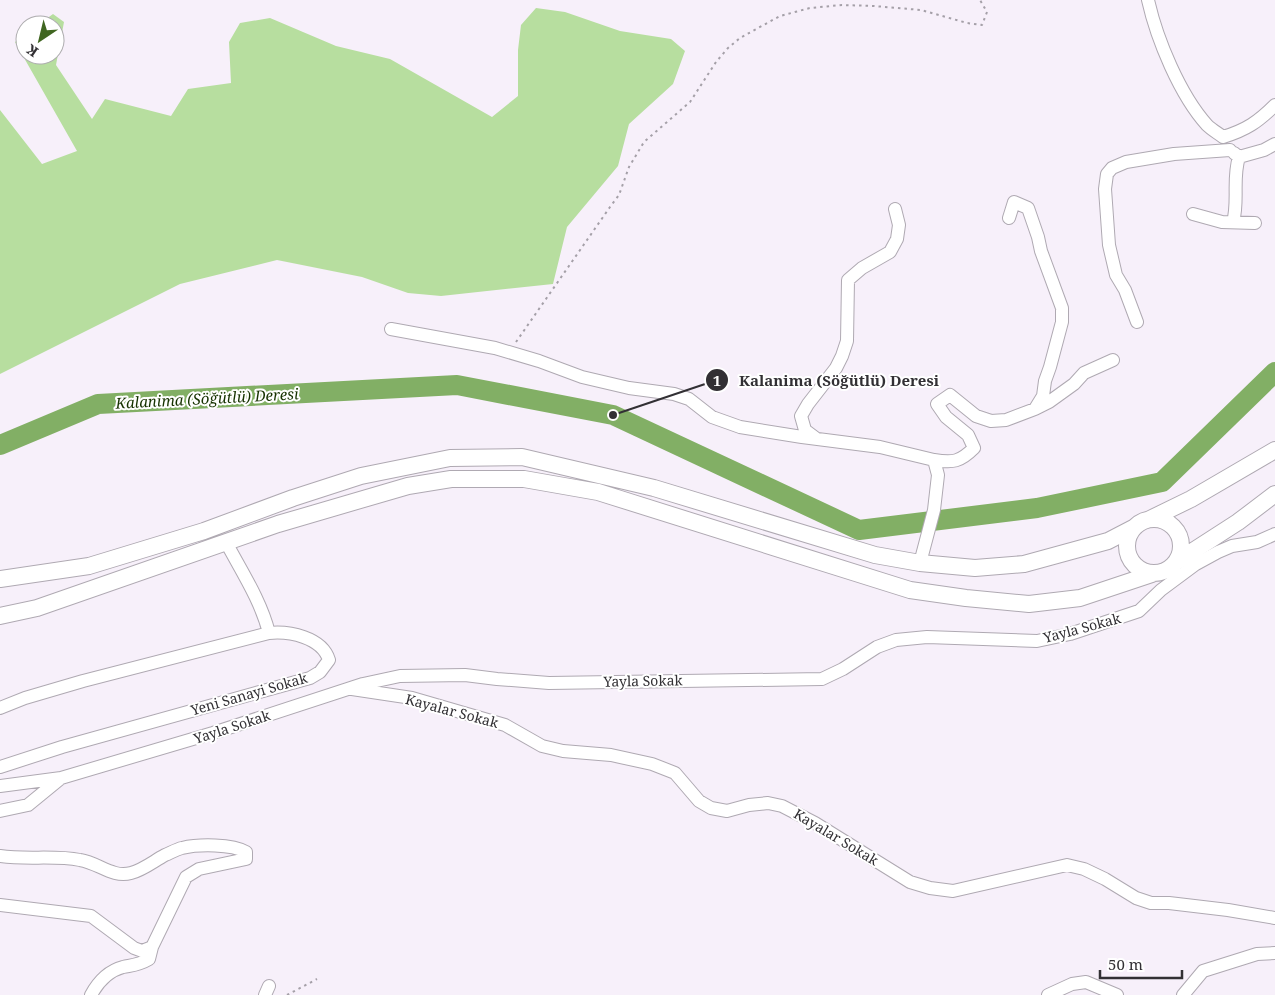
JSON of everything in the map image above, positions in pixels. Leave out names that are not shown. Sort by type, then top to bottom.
[{"type":"main road","points":[[0,579],[89,566],[204,531],[293,498],[360,476],[450,458],[522,457],[654,488],[875,555],[975,568],[1024,564],[1108,541],[1142,522],[1191,499],[1275,450]]},
{"type":"main road","points":[[0,616],[37,608],[227,544],[278,524],[408,486],[451,479],[524,478],[598,492],[910,590],[997,602],[1029,604],[1080,598],[1170,569],[1180,554],[1181,544],[1179,535],[1174,527],[1167,522],[1159,519],[1150,519]]},
{"type":"main road","points":[[1176,562],[1238,522],[1275,494]]},
{"type":"main road","points":[[1135,526],[1130,533],[1127,550],[1135,566],[1152,574]]},
{"type":"street","points":[[1148,0],[1168,62],[1182,89],[1208,127],[1223,137],[1235,153],[1236,212],[1233,222]]},
{"type":"street","points":[[1223,137],[1251,126],[1275,106]]},
{"type":"street","points":[[1137,322],[1125,290],[1116,276],[1109,245],[1105,189],[1107,174],[1112,168],[1126,162],[1181,153],[1235,153],[1264,150],[1275,144]]},
{"type":"street","points":[[1010,218],[1014,202],[1028,208],[1038,237],[1040,251],[1062,308],[1060,330],[1045,381],[1043,396],[1036,409]]},
{"type":"street","points":[[817,439],[805,430],[801,416],[817,391],[836,368],[842,356],[847,341],[848,280],[862,268],[890,252],[897,239],[899,225],[895,209]]},
{"type":"street","points":[[1192,214],[1222,222],[1255,222]]},
{"type":"street","points":[[391,329],[509,352],[582,377],[628,388],[674,394],[689,399],[712,417],[733,425],[880,447],[949,462],[964,458],[974,448],[968,435],[946,416],[938,404],[950,396],[976,416],[991,421],[1006,420],[1049,402],[1074,384],[1084,373],[1113,360]]},
{"type":"street","points":[[920,562],[934,510],[938,475],[934,460]]},
{"type":"street","name":"Yayla Sokak","points":[[0,811],[28,805],[61,778],[214,733],[348,688],[400,676],[428,674],[464,675],[549,683],[822,679],[843,669],[877,647],[896,640],[927,637],[1037,641],[1070,634],[1139,611],[1161,590],[1196,564],[1232,546],[1257,542],[1275,534]]},
{"type":"street","points":[[227,544],[265,617],[269,633]]},
{"type":"street","name":"Yeni Sanayi Sokak","points":[[0,708],[25,698],[83,681],[269,633],[288,632],[314,642],[322,648],[329,660],[320,672],[310,678],[0,766]]},
{"type":"street","name":"Kayalar Sokak","points":[[348,688],[412,698],[505,725],[542,746],[563,751],[611,755],[652,764],[676,773],[699,801],[711,808],[727,811],[749,805],[768,803],[782,806],[815,823],[910,882],[930,888],[953,891],[1067,865],[1084,869],[1136,898],[1152,903],[1211,908],[1275,918]]},
{"type":"street","points":[[0,786],[61,778]]},
{"type":"street","points":[[0,856],[79,859],[92,862],[114,874],[128,874],[136,872],[182,848],[203,846],[239,848],[246,852],[246,859],[199,869],[186,877],[148,959],[140,965],[121,968],[107,974],[95,987],[91,995]]},
{"type":"street","points":[[0,905],[91,916],[134,948],[142,951],[152,947]]},
{"type":"street","points":[[1183,995],[1203,971],[1257,954],[1275,953]]},
{"type":"street","points":[[1048,995],[1072,984],[1086,982],[1117,995]]},
{"type":"path","points":[[509,352],[610,207],[620,196],[629,167],[644,142],[690,102],[716,62],[740,38],[780,16],[810,8],[842,6],[874,6],[921,10],[967,23],[982,25],[987,12],[980,0]]},
{"type":"path","points":[[288,995],[318,979]]},
{"type":"green space","points":[[536,8],[565,12],[620,31],[671,39],[685,51],[673,84],[629,124],[618,166],[567,227],[553,284],[441,296],[408,293],[362,277],[277,260],[180,284],[0,374],[0,110],[42,164],[77,151],[28,65],[56,65],[92,119],[105,99],[171,116],[188,89],[231,83],[229,42],[240,23],[270,18],[336,46],[390,59],[492,117],[518,96],[518,50],[521,25]]},
{"type":"waterway","name":"Kalanima (Söğütlü) Deresi","points":[[0,445],[98,404],[457,385],[613,415],[859,530],[1037,508],[1162,482],[1275,372]]},
{"type":"place","name":"Kalanima (Söğütlü) Deresi","points":[[613,415]]}]
